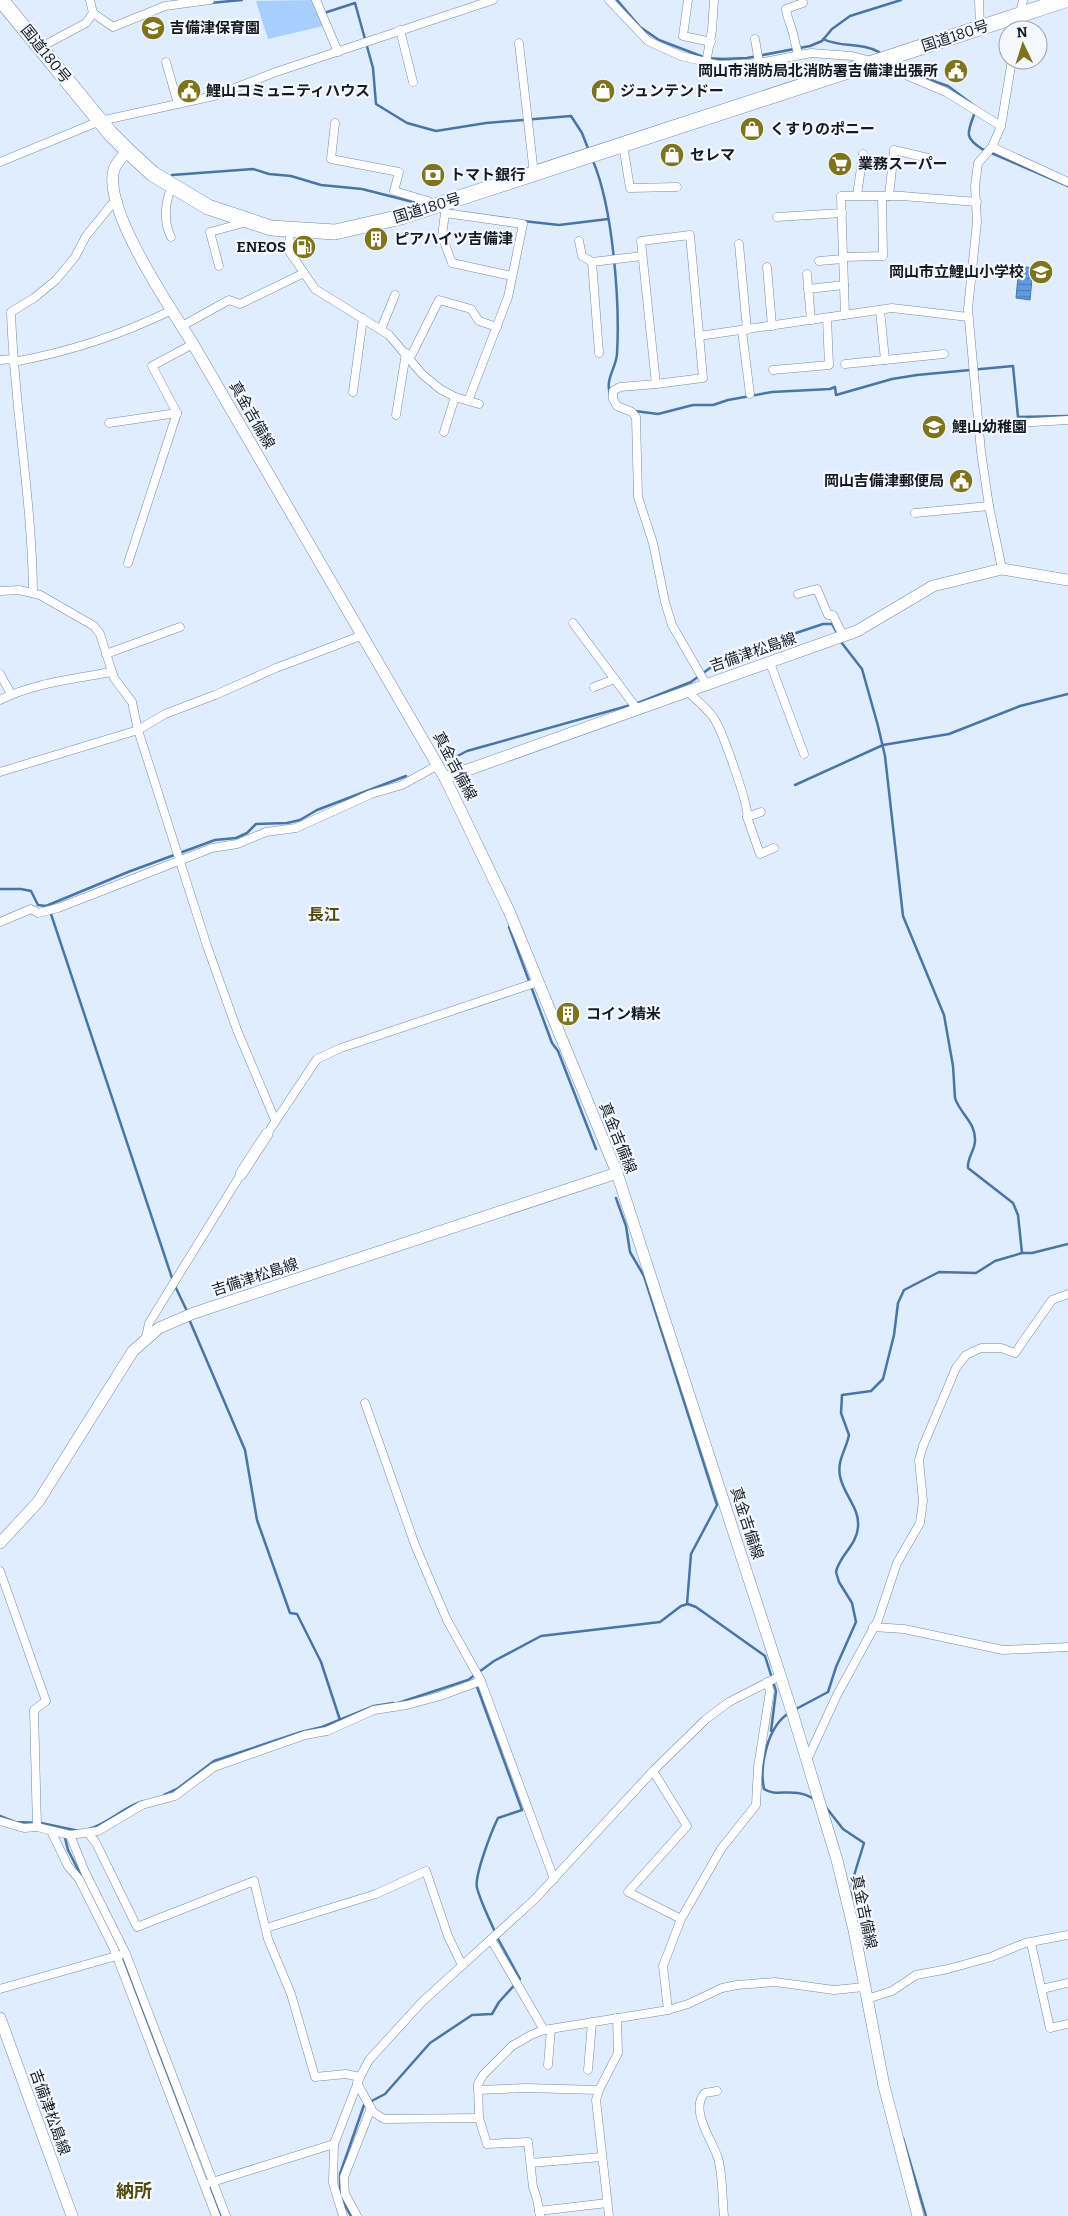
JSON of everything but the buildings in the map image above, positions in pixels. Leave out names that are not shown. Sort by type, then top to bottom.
[{"type":"highway","name":"国道180号","points":[[1,0],[100,121],[153,174],[208,207],[272,228],[335,232],[441,208],[534,174],[980,28],[1021,7],[1065,0]]},
{"type":"main road","name":"真金吉備線","points":[[128,151],[114,168],[113,177],[118,202],[130,238],[149,274],[194,344],[438,764],[482,850],[617,1173],[773,1679],[792,1710],[838,1860],[864,1987],[871,1999],[884,2086],[918,2216]]},
{"type":"main road","name":"吉備津松島線","points":[[445,778],[843,636],[880,620],[933,586],[1002,569],[1068,580]]},
{"type":"main road","points":[[241,1174],[267,1134]]},
{"type":"main road","name":"吉備津松島線","points":[[0,1543],[38,1502],[133,1351],[146,1338],[170,1322],[617,1173]]},
{"type":"main road","name":"吉備津松島線","points":[[0,2018],[72,2216]]},
{"type":"street","points":[[90,0],[93,13],[113,26],[165,6],[210,0]]},
{"type":"street","points":[[316,0],[338,52]]},
{"type":"street","points":[[0,162],[100,121],[214,96],[400,30],[493,0]]},
{"type":"street","points":[[608,0],[648,41],[681,56],[706,63],[759,63],[799,55],[827,52],[842,54],[875,62],[952,95],[1001,126]]},
{"type":"street","points":[[688,0],[683,36],[710,42]]},
{"type":"street","points":[[706,63],[714,0]]},
{"type":"street","points":[[979,0],[980,28]]},
{"type":"street","points":[[799,55],[794,44],[786,9],[803,3]]},
{"type":"street","points":[[1019,20],[1021,7]]},
{"type":"street","points":[[41,47],[86,22],[93,13]]},
{"type":"street","points":[[400,30],[413,82]]},
{"type":"street","points":[[755,38],[759,63]]},
{"type":"street","points":[[520,42],[534,174]]},
{"type":"street","points":[[166,62],[178,104]]},
{"type":"street","points":[[1002,569],[988,506],[972,378],[968,317],[977,222],[975,186],[978,163],[992,147],[1001,126],[1010,70]]},
{"type":"street","points":[[335,123],[330,159],[399,172],[394,191],[428,201],[441,208],[523,224],[508,297],[470,396]]},
{"type":"street","points":[[623,145],[630,188],[677,187]]},
{"type":"street","points":[[992,147],[1068,182]]},
{"type":"street","points":[[819,261],[883,256],[886,196],[894,150],[928,158]]},
{"type":"street","points":[[857,195],[864,154]]},
{"type":"street","points":[[171,236],[166,213],[167,199],[172,186]]},
{"type":"street","points":[[845,315],[841,196],[886,196],[977,202]]},
{"type":"street","points":[[33,592],[32,536],[13,360],[11,312],[34,298],[56,280],[75,257],[86,236],[112,204],[118,202]]},
{"type":"street","points":[[441,208],[442,236],[452,263],[512,276]]},
{"type":"street","points":[[777,217],[842,213]]},
{"type":"street","points":[[219,266],[210,232],[252,221]]},
{"type":"street","points":[[290,229],[289,251],[315,289],[381,329],[408,356],[422,374],[440,389],[455,397],[479,404]]},
{"type":"street","points":[[656,384],[641,241],[690,235],[703,378],[656,384],[620,387],[613,391],[613,399],[617,406],[632,412],[636,417],[638,497],[653,543],[664,602],[672,625],[706,684]]},
{"type":"street","points":[[579,241],[582,256],[592,262],[642,256]]},
{"type":"street","points":[[739,244],[750,394]]},
{"type":"street","points":[[592,262],[600,353]]},
{"type":"street","points":[[767,267],[772,326]]},
{"type":"street","points":[[182,326],[229,300],[240,304],[304,273]]},
{"type":"street","points":[[807,274],[811,320]]},
{"type":"street","points":[[808,288],[844,286]]},
{"type":"street","points":[[381,329],[395,295]]},
{"type":"street","points":[[396,415],[408,356],[439,300],[471,309],[479,321],[497,327]]},
{"type":"street","points":[[698,336],[892,308],[968,317]]},
{"type":"street","points":[[0,360],[54,354],[134,328],[172,310]]},
{"type":"street","points":[[880,310],[886,360]]},
{"type":"street","points":[[352,392],[363,318]]},
{"type":"street","points":[[773,370],[829,365],[827,318]]},
{"type":"street","points":[[128,563],[177,413],[152,366],[194,344]]},
{"type":"street","points":[[845,364],[944,354]]},
{"type":"street","points":[[444,432],[455,397]]},
{"type":"street","points":[[109,423],[177,413]]},
{"type":"street","points":[[979,425],[1068,420]]},
{"type":"street","points":[[914,513],[988,506]]},
{"type":"street","points":[[798,594],[817,588],[828,615],[833,615],[843,636]]},
{"type":"street","points":[[0,591],[19,590],[33,592],[94,626],[100,634],[111,672],[132,702],[138,730],[179,861],[237,1030],[274,1120]]},
{"type":"street","points":[[573,623],[637,709]]},
{"type":"street","points":[[106,654],[180,628]]},
{"type":"street","points":[[0,772],[138,730],[165,714],[224,692],[276,668],[363,635]]},
{"type":"street","points":[[770,663],[804,754]]},
{"type":"street","points":[[0,700],[12,694],[111,672]]},
{"type":"street","points":[[0,674],[12,694]]},
{"type":"street","points":[[594,687],[615,679]]},
{"type":"street","points":[[687,691],[716,720],[742,793],[748,813],[747,818],[760,854],[774,848]]},
{"type":"street","points":[[0,922],[31,909],[38,913],[53,910],[212,848],[237,844],[266,832],[296,828],[334,809],[371,794],[402,786],[438,764]]},
{"type":"street","points":[[747,818],[761,812]]},
{"type":"street","points":[[267,1134],[274,1120],[317,1059],[350,1045],[538,982]]},
{"type":"street","points":[[146,1338],[149,1323],[241,1174]]},
{"type":"street","points":[[807,1760],[837,1695],[873,1627],[897,1564],[922,1517],[923,1501],[919,1460],[923,1446],[956,1368],[966,1355],[981,1348],[1001,1348],[1015,1353],[1052,1300],[1068,1294]]},
{"type":"street","points":[[365,1403],[419,1555],[447,1620],[478,1680],[554,1879]]},
{"type":"street","points":[[0,1571],[46,1701],[34,1710],[37,1824]]},
{"type":"street","points":[[873,1627],[904,1629],[1010,1651],[1068,1647]]},
{"type":"street","points":[[343,2216],[333,2183],[334,2144],[359,2080],[369,2060],[399,2025],[462,1965],[495,1937],[554,1879],[653,1771],[719,1708],[773,1679]]},
{"type":"street","points":[[668,2010],[663,1966],[681,1919],[721,1850],[756,1805],[758,1767],[773,1679]]},
{"type":"street","points":[[0,1821],[24,1828],[37,1824],[51,1831],[66,1834],[89,1834],[107,1826],[142,1805],[175,1796],[214,1767],[305,1735],[327,1731],[374,1710],[407,1705],[478,1680]]},
{"type":"street","points":[[653,1771],[687,1826],[628,1892],[681,1919]]},
{"type":"street","points":[[51,1831],[117,1956],[216,2216]]},
{"type":"street","points":[[66,1834],[126,1954],[226,2216]]},
{"type":"street","points":[[89,1834],[96,1843],[137,1927],[254,1881],[266,1928],[291,1994],[315,2077],[346,2074],[359,2080],[369,2105],[378,2116],[384,2119],[479,2118]]},
{"type":"street","points":[[266,1928],[376,1894],[426,1871],[448,1936],[462,1965]]},
{"type":"street","points":[[871,1999],[892,1991],[916,1974],[948,1969],[1031,1942],[1068,1935]]},
{"type":"street","points":[[495,1937],[517,1983],[548,2029],[548,2065]]},
{"type":"street","points":[[1031,1942],[1050,2028],[1068,2024]]},
{"type":"street","points":[[0,1989],[126,1954]]},
{"type":"street","points":[[607,2203],[539,2213],[533,2187],[528,2142],[487,2144],[479,2118],[478,2090],[482,2075],[512,2046],[548,2029],[668,2010],[688,2004],[722,1988],[759,1982],[834,1990],[864,1987]]},
{"type":"street","points":[[1042,1989],[1068,1983]]},
{"type":"street","points":[[609,2216],[596,2100],[599,2090],[618,2054],[617,2018]]},
{"type":"street","points":[[588,2070],[592,2022]]},
{"type":"street","points":[[478,2090],[525,2088],[599,2090]]},
{"type":"street","points":[[717,2091],[705,2092],[700,2098],[700,2106],[705,2127],[718,2159],[724,2216]]},
{"type":"street","points":[[358,2216],[345,2194],[344,2177],[369,2105]]},
{"type":"street","points":[[205,2184],[334,2144]]},
{"type":"street","points":[[531,2163],[602,2157]]},
{"type":"shaded area","points":[[312,0],[323,26],[268,39],[256,1]]},
{"type":"shaded area","points":[[1019,266],[1033,268],[1030,300],[1016,298]]},
{"type":"waterway","points":[[210,3],[242,0]]},
{"type":"waterway","points":[[617,0],[640,27],[659,40],[706,58],[723,59],[747,58],[810,46],[822,41],[832,29],[850,16],[901,0]]},
{"type":"waterway","points":[[324,13],[355,3],[373,68],[376,104],[407,123],[436,131],[486,123],[571,116],[582,133],[589,151]]},
{"type":"waterway","points":[[823,39],[830,42],[866,47],[879,52]]},
{"type":"waterway","points":[[916,75],[948,86],[976,107]]},
{"type":"waterway","points":[[975,112],[969,134],[976,145],[1068,186]]},
{"type":"waterway","points":[[593,161],[606,204],[616,282],[617,354],[609,383],[610,394]]},
{"type":"waterway","points":[[172,175],[253,169],[269,174],[291,176],[321,185],[362,189],[421,204]]},
{"type":"waterway","points":[[523,221],[559,225],[608,219]]},
{"type":"waterway","points":[[635,411],[658,414],[693,405],[713,405],[728,400],[772,392],[830,389],[835,387],[836,395],[892,379],[1013,366],[1018,417],[1068,416]]},
{"type":"waterway","points":[[446,762],[467,751],[638,703],[691,682],[710,668],[744,655],[772,641],[823,624],[832,624],[837,633]]},
{"type":"waterway","points":[[796,1709],[828,1692],[836,1667],[856,1622],[852,1603],[839,1582],[836,1572],[855,1539],[858,1527],[854,1507],[844,1489],[839,1470],[849,1435],[841,1413],[842,1395],[871,1391],[883,1379],[894,1335],[898,1303],[904,1290],[939,1272],[976,1273],[995,1261],[1022,1253],[1018,1215],[1013,1203],[968,1168],[975,1144],[975,1134],[955,1098],[953,1066],[944,1015],[903,916],[885,756],[878,726],[862,669],[841,642]]},
{"type":"waterway","points":[[795,785],[883,745],[949,734],[1020,706],[1068,694]]},
{"type":"waterway","points":[[0,889],[31,891],[38,905],[46,906],[128,872],[215,840],[236,838],[247,833],[256,824],[287,823],[300,820],[317,810],[406,776]]},
{"type":"waterway","points":[[50,911],[173,1281]]},
{"type":"waterway","points":[[509,927],[552,1043],[558,1051],[596,1149]]},
{"type":"waterway","points":[[616,1198],[626,1226],[630,1252],[644,1276],[717,1505],[691,1554],[687,1604]]},
{"type":"waterway","points":[[1022,1253],[1032,1253],[1068,1244]]},
{"type":"waterway","points":[[175,1286],[186,1309]]},
{"type":"waterway","points":[[189,1319],[245,1450],[257,1520],[290,1613],[297,1614],[321,1662],[340,1720]]},
{"type":"waterway","points":[[398,1703],[468,1680],[494,1661],[541,1636],[660,1622],[681,1606],[688,1604],[696,1607],[765,1656],[776,1691],[771,1731]]},
{"type":"waterway","points":[[476,1684],[522,1810],[498,1818],[478,1874],[477,1888],[495,1932]]},
{"type":"waterway","points":[[164,1795],[177,1789],[214,1761],[301,1732],[322,1727],[374,1706],[393,1703]]},
{"type":"waterway","points":[[789,1713],[776,1727],[767,1747],[763,1769],[764,1789],[774,1793],[799,1793],[814,1799]]},
{"type":"waterway","points":[[89,1829],[144,1801]]},
{"type":"waterway","points":[[825,1806],[843,1829],[864,1843],[852,1882],[852,1898]]},
{"type":"waterway","points":[[0,1816],[15,1822],[41,1823],[79,1831]]},
{"type":"waterway","points":[[64,1834],[68,1850],[118,1947],[194,2144]]},
{"type":"waterway","points":[[340,2193],[340,2174],[364,2105],[385,2094],[430,2043],[472,2015],[492,2014],[499,2002],[520,1979],[497,1937]]},
{"type":"waterway","points":[[903,2138],[926,2216]]},
{"type":"waterway","points":[[210,2184],[221,2216]]},
{"type":"waterway","points":[[342,2200],[351,2216]]},
{"type":"place","name":"吉備津保育園","points":[[153,28]]},
{"type":"place","name":"岡山市消防局北消防署吉備津出張所","points":[[956,71]]},
{"type":"place","name":"鯉山コミュニティハウス","points":[[189,91]]},
{"type":"place","name":"ジュンテンドー","points":[[603,91]]},
{"type":"place","name":"くすりのポニー","points":[[752,129]]},
{"type":"place","name":"セレマ","points":[[672,155]]},
{"type":"place","name":"業務スーパー","points":[[840,164]]},
{"type":"place","name":"トマト銀行","points":[[433,175]]},
{"type":"place","name":"ピアハイツ吉備津","points":[[376,239]]},
{"type":"place","name":"ENEOS","points":[[304,247]]},
{"type":"place","name":"岡山市立鯉山小学校","points":[[1041,272]]},
{"type":"place","name":"鯉山幼稚園","points":[[934,427]]},
{"type":"place","name":"岡山吉備津郵便局","points":[[961,481]]},
{"type":"place","name":"コイン精米","points":[[568,1014]]},
{"type":"district","name":"長江","points":[[324,914]]},
{"type":"district","name":"納所","points":[[134,2191]]}]
